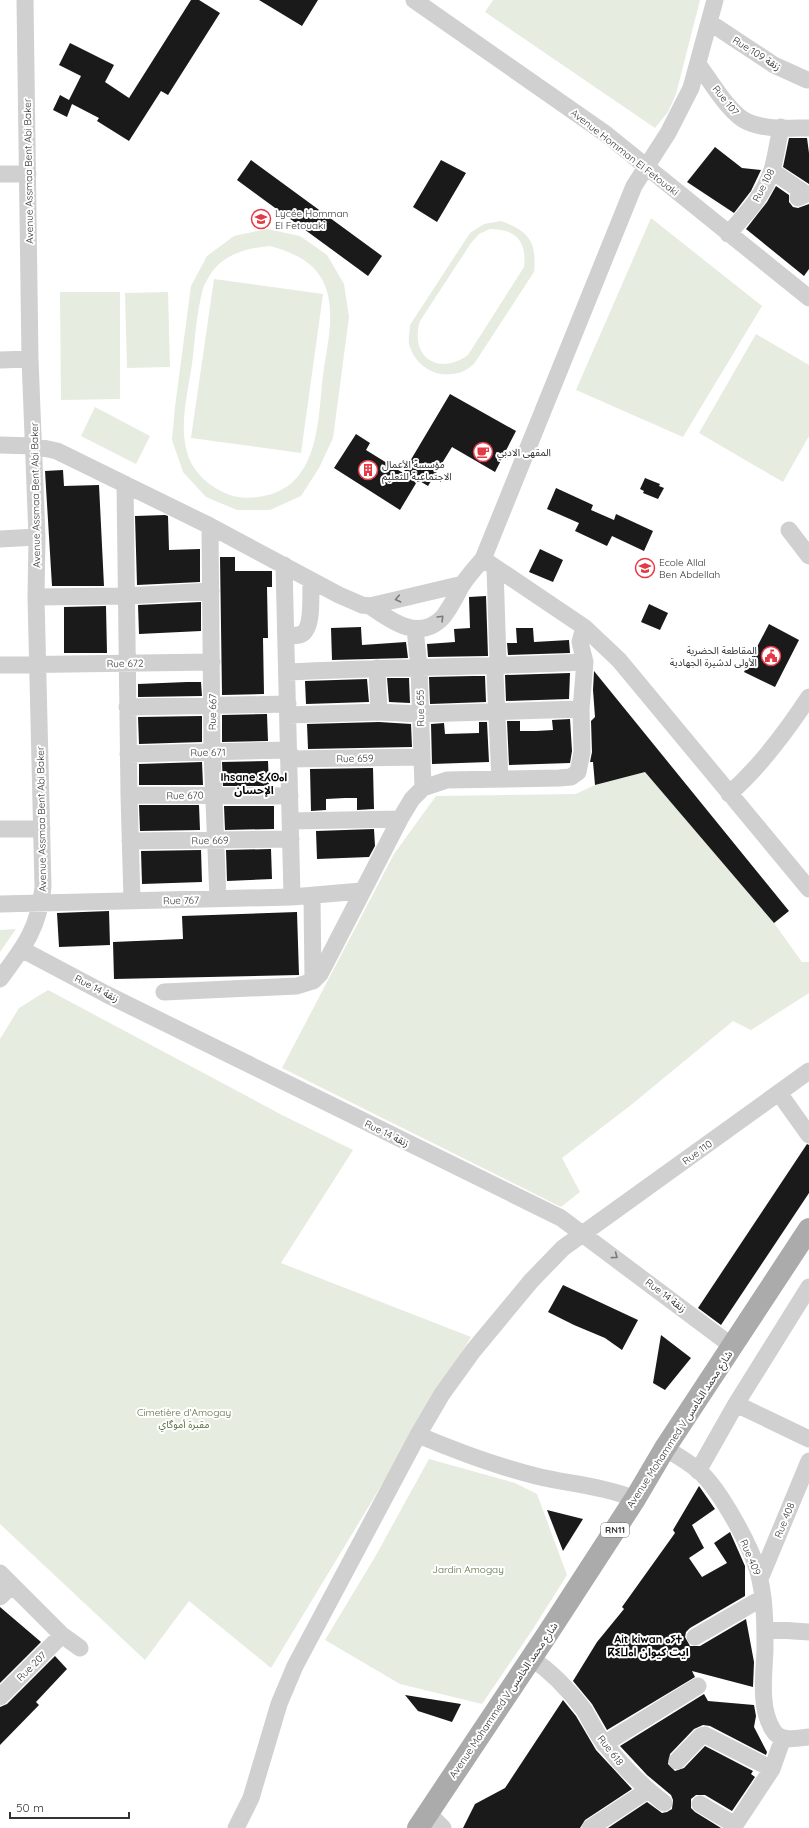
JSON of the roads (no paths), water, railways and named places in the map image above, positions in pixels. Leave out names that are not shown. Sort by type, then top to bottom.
[{"type":"main road","name":"Avenue Mohammed V شارع محمد الخامس","points":[[430,1823],[531,1658],[635,1499],[665,1448],[809,1229]]},
{"type":"street","name":"Avenue Assmaa Bent Abi Baker","points":[[0,979],[22,950],[39,915],[42,904],[43,887],[39,664],[36,596],[37,537],[30,360],[25,0]]},
{"type":"street","name":"Avenue Homman El Fetouaki","points":[[414,0],[606,134],[728,234],[807,293]]},
{"type":"street","points":[[500,779],[498,711],[495,675],[496,666],[489,563],[623,211],[634,186],[680,111],[691,88],[715,0]]},
{"type":"street","name":"Rue 109 زنقة","points":[[709,22],[774,65],[807,84]]},
{"type":"street","name":"Rue 107","points":[[698,64],[740,118],[748,122],[781,127],[809,128]]},
{"type":"street","name":"Rue 108","points":[[728,234],[755,202],[772,171],[781,127]]},
{"type":"street","points":[[772,171],[804,195]]},
{"type":"street","points":[[0,174],[28,174]]},
{"type":"street","points":[[0,360],[30,360]]},
{"type":"street","points":[[0,445],[34,446],[57,451],[210,526],[339,595],[362,605],[370,606],[463,584]]},
{"type":"street","points":[[125,484],[127,707],[132,900]]},
{"type":"street","name":"Rue 667","points":[[210,526],[212,752],[218,899]]},
{"type":"street","points":[[789,530],[809,556]]},
{"type":"street","points":[[0,539],[37,537]]},
{"type":"street","points":[[370,606],[400,625],[415,629],[428,626],[442,618],[463,584],[489,563]]},
{"type":"street","points":[[489,563],[584,627],[620,660],[729,794],[809,889]]},
{"type":"street","points":[[284,565],[292,897]]},
{"type":"street","points":[[286,636],[302,634],[310,623],[311,580]]},
{"type":"street","points":[[36,596],[126,596],[211,591]]},
{"type":"street","points":[[164,992],[296,986],[313,981],[320,974],[361,891],[400,819],[412,799],[423,788],[447,780],[559,778],[571,777],[578,772],[582,752],[581,709],[585,662],[580,642],[584,627]]},
{"type":"street","name":"Rue 655","points":[[415,629],[419,667],[423,788]]},
{"type":"street","name":"Rue 672","points":[[0,665],[127,662],[212,662]]},
{"type":"street","points":[[287,672],[585,662]]},
{"type":"street","points":[[377,668],[379,712]]},
{"type":"street","points":[[729,794],[749,776],[783,734],[809,697]]},
{"type":"street","points":[[127,707],[212,706],[421,714],[581,709]]},
{"type":"street","name":"Rue 671","points":[[128,754],[212,752],[289,755]]},
{"type":"street","name":"Rue 659","points":[[289,755],[421,757]]},
{"type":"street","name":"Rue 670","points":[[129,795],[214,794],[290,796]]},
{"type":"street","points":[[290,822],[400,819]]},
{"type":"street","points":[[0,829],[42,829]]},
{"type":"street","name":"Rue 669","points":[[130,841],[291,839]]},
{"type":"street","name":"Rue 767","points":[[0,904],[292,897],[361,891]]},
{"type":"street","points":[[312,896],[313,981]]},
{"type":"street","name":"Rue 14 زنقة","points":[[22,950],[142,1011],[562,1218],[732,1346]]},
{"type":"street","name":"Rue 110","points":[[236,1828],[250,1798],[279,1704],[295,1666],[418,1435],[442,1394],[473,1351],[531,1281],[563,1248],[809,1070]]},
{"type":"street","points":[[779,1093],[809,1135]]},
{"type":"street","points":[[698,1471],[736,1404],[809,1288]]},
{"type":"street","points":[[736,1404],[809,1439]]},
{"type":"street","points":[[418,1435],[443,1446],[507,1468],[537,1476],[602,1489],[635,1499]]},
{"type":"street","name":"Rue 409","points":[[665,1448],[698,1471],[712,1486],[728,1510],[749,1550],[760,1580],[762,1598],[765,1629],[765,1704],[768,1720],[774,1732],[783,1738]]},
{"type":"street","name":"Rue 408","points":[[760,1580],[802,1497],[809,1461]]},
{"type":"street","points":[[0,1597],[6,1579],[62,1635],[80,1648]]},
{"type":"street","points":[[695,1637],[762,1598]]},
{"type":"street","points":[[765,1629],[809,1632]]},
{"type":"street","name":"Rue 207","points":[[0,1697],[62,1635]]},
{"type":"street","name":"Rue 618","points":[[531,1658],[545,1667],[570,1692],[584,1711],[604,1744],[648,1790],[664,1802]]},
{"type":"street","points":[[604,1744],[698,1686]]},
{"type":"street","points":[[676,1761],[701,1736],[705,1735],[772,1769]]},
{"type":"street","points":[[700,1804],[734,1826],[772,1769],[783,1738],[793,1739],[809,1737]]},
{"type":"street","points":[[590,1828],[648,1790]]},
{"type":"place","name":"Lycée Homman El Fetouaki","points":[[261,219]]},
{"type":"place","name":"المقهى الادبي","points":[[483,452]]},
{"type":"place","name":"مؤسسة الأعمال الاجتماعية للتعليم","points":[[368,470]]},
{"type":"place","name":"Ecole Allal Ben Abdellah","points":[[645,568]]},
{"type":"place","name":"المقاطعة الحضرية الأولى لدشيرة الجهادية","points":[[771,656]]},
{"type":"district","name":"Ihsane ⵉⵃⵙⴰⵏ الإحسان","points":[[254,783]]},
{"type":"district","name":"Ait kiwan ⴰⵢⵜ ⴽⵉⵡⴰⵏ ايت كيوان","points":[[648,1645]]},
{"type":"park label","name":"Cimetière d'Amogay مقبرة أموگاي","points":[[184,1418]]},
{"type":"park label","name":"Jardin Amogay","points":[[468,1569]]}]
